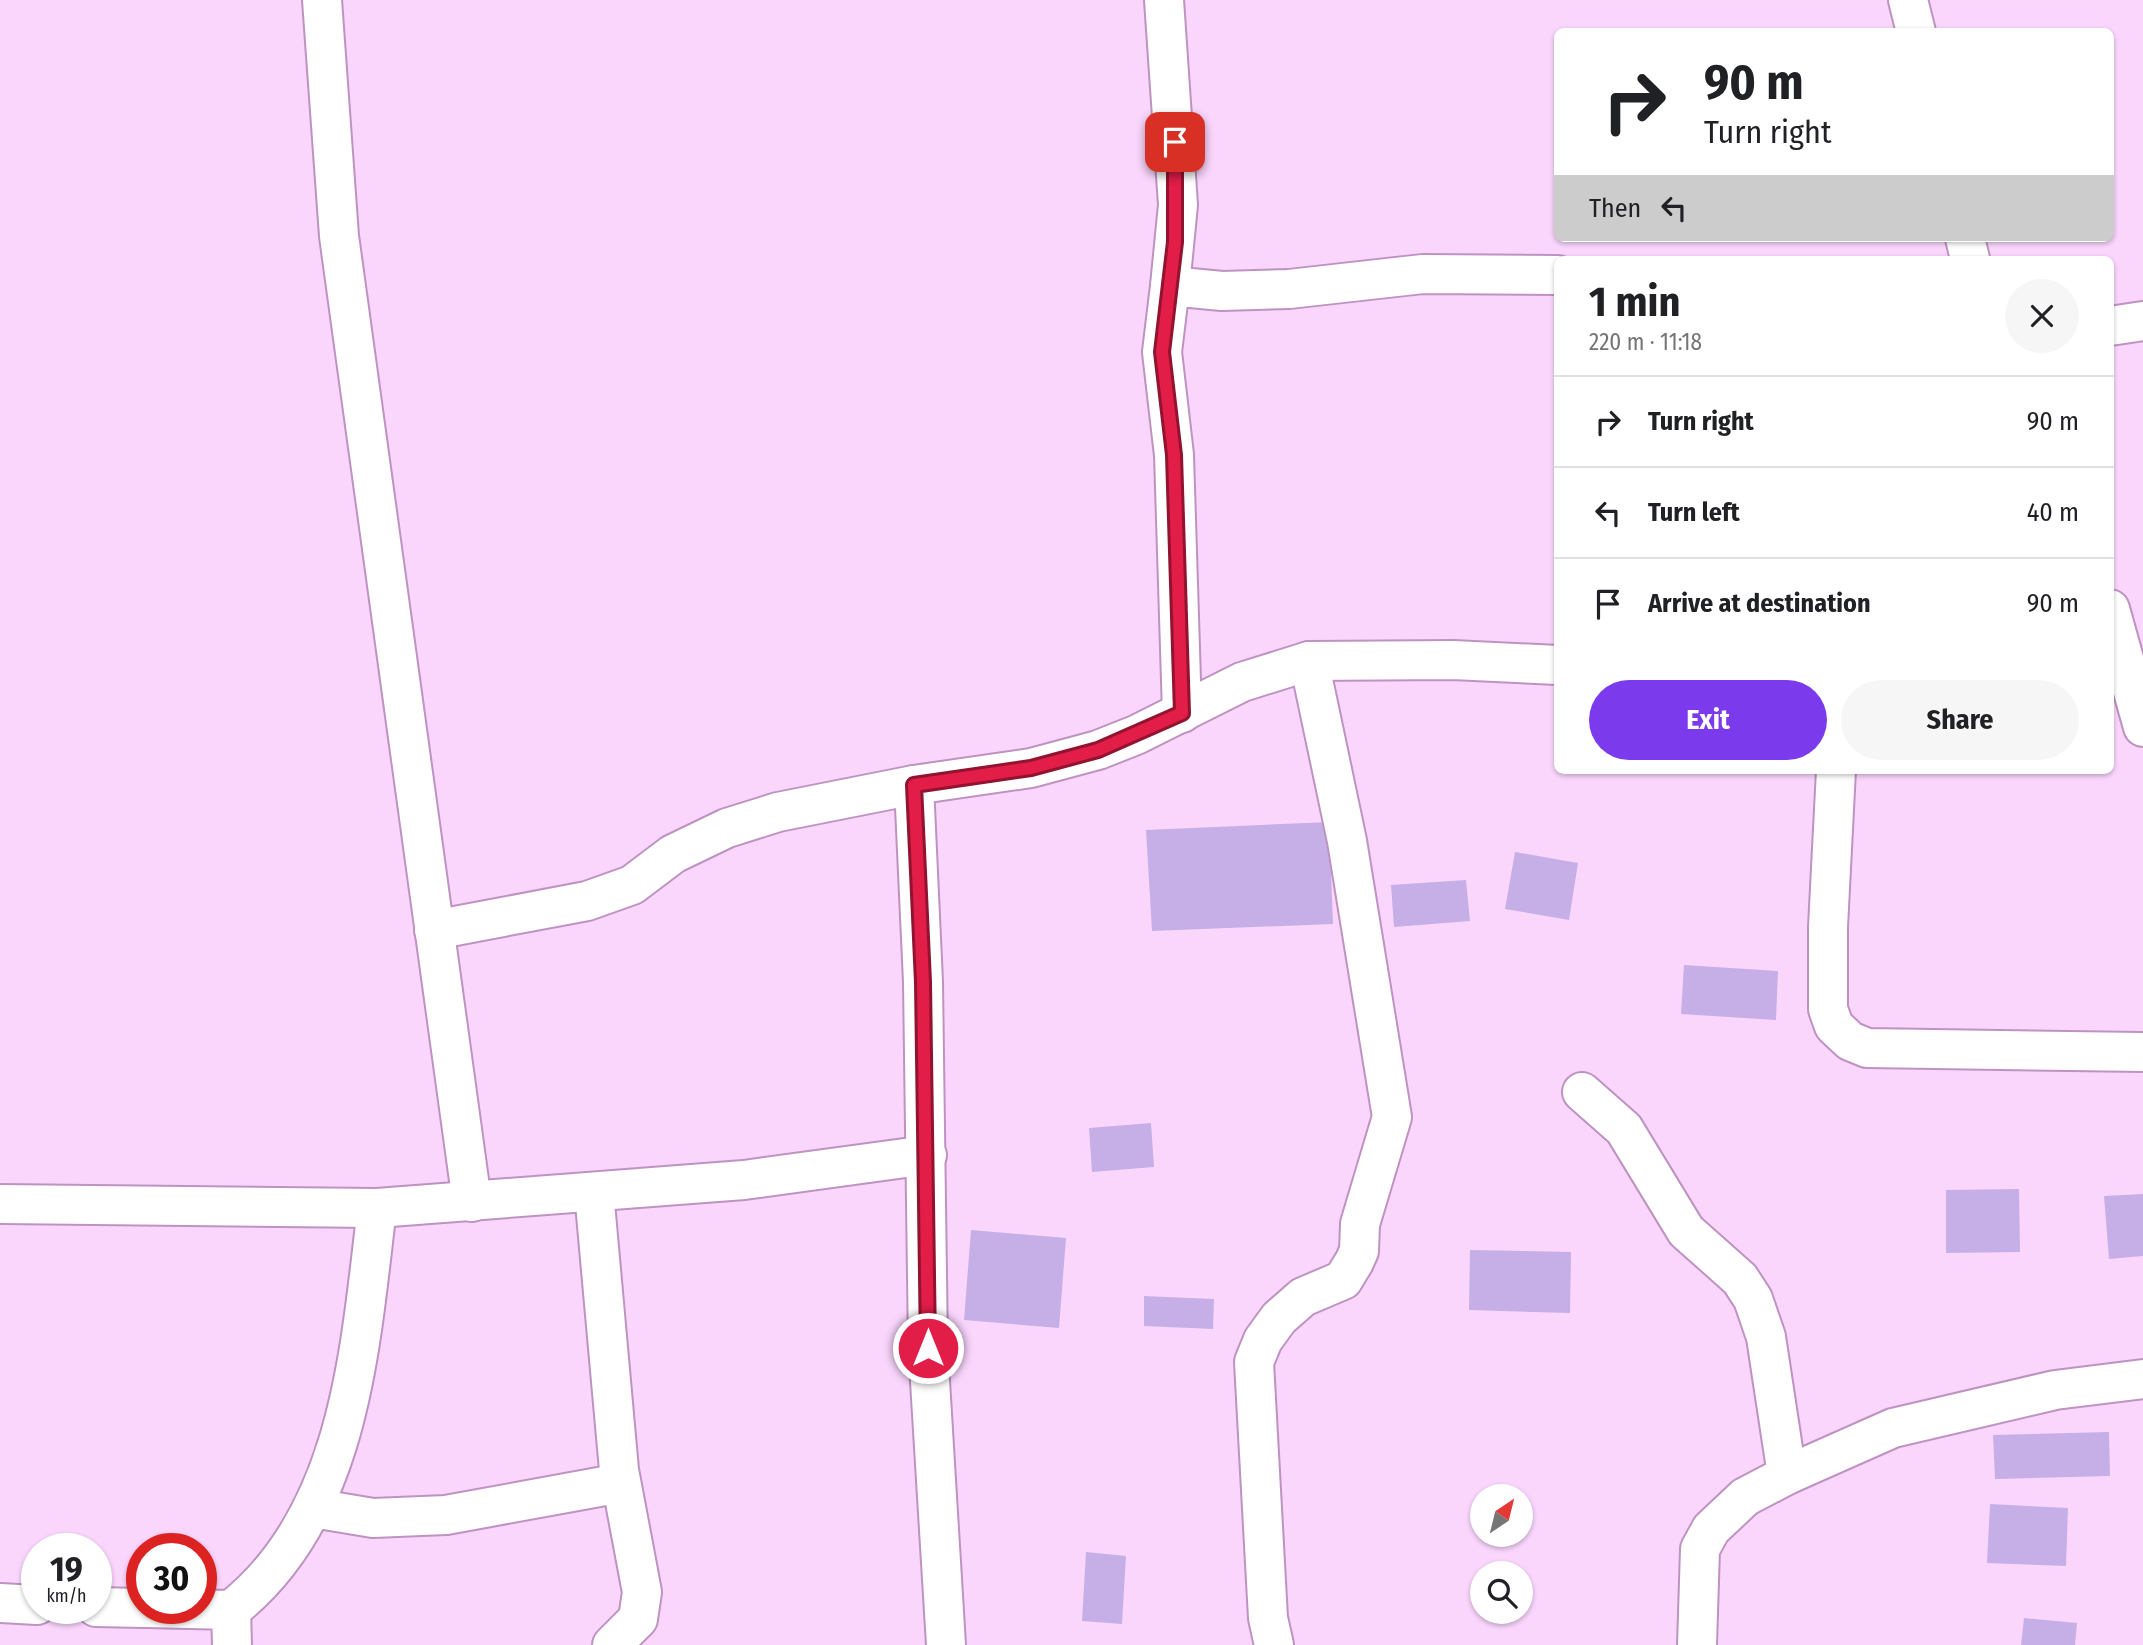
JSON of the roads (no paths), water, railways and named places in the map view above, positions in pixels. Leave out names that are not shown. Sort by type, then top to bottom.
[{"type":"street","points":[[323,0],[339,236],[471,1202]]},
{"type":"street","points":[[1164,0],[1178,205],[1162,352],[1174,455],[1182,713]]},
{"type":"street","points":[[1908,0],[1915,28]]},
{"type":"street","points":[[1171,286],[1222,292],[1289,289],[1423,274],[1554,275]]},
{"type":"street","points":[[2114,325],[2143,321]]},
{"type":"street","points":[[2114,623],[2143,727]]},
{"type":"street","points":[[434,930],[587,901],[632,885],[673,854],[727,828],[778,812],[914,785],[1031,768],[1098,750],[1182,713],[1242,682],[1309,661],[1453,660],[1554,665]]},
{"type":"street","points":[[1274,1645],[1268,1618],[1254,1363],[1263,1340],[1279,1318],[1303,1297],[1343,1280],[1354,1262],[1359,1251],[1360,1224],[1392,1117],[1347,841],[1309,661]]},
{"type":"street","points":[[1836,774],[1828,927],[1828,1009],[1834,1026],[1850,1041],[1867,1048],[2143,1052]]},
{"type":"street","points":[[914,785],[927,1155],[928,1348],[946,1645]]},
{"type":"street","points":[[1582,1092],[1625,1129],[1686,1231],[1740,1279],[1753,1299],[1766,1337],[1787,1475]]},
{"type":"street","points":[[0,1205],[377,1208],[744,1180],[927,1155]]},
{"type":"street","points":[[594,1192],[621,1483],[642,1592],[638,1619],[612,1645]]},
{"type":"street","points":[[232,1628],[313,1508],[337,1443],[358,1368],[377,1208]]},
{"type":"street","points":[[1697,1645],[1700,1549],[1711,1529],[1745,1497],[1787,1475],[1893,1428],[2055,1391],[2143,1379]]},
{"type":"street","points":[[313,1508],[373,1518],[446,1515],[621,1483]]},
{"type":"street","points":[[0,1604],[21,1605]]}]
